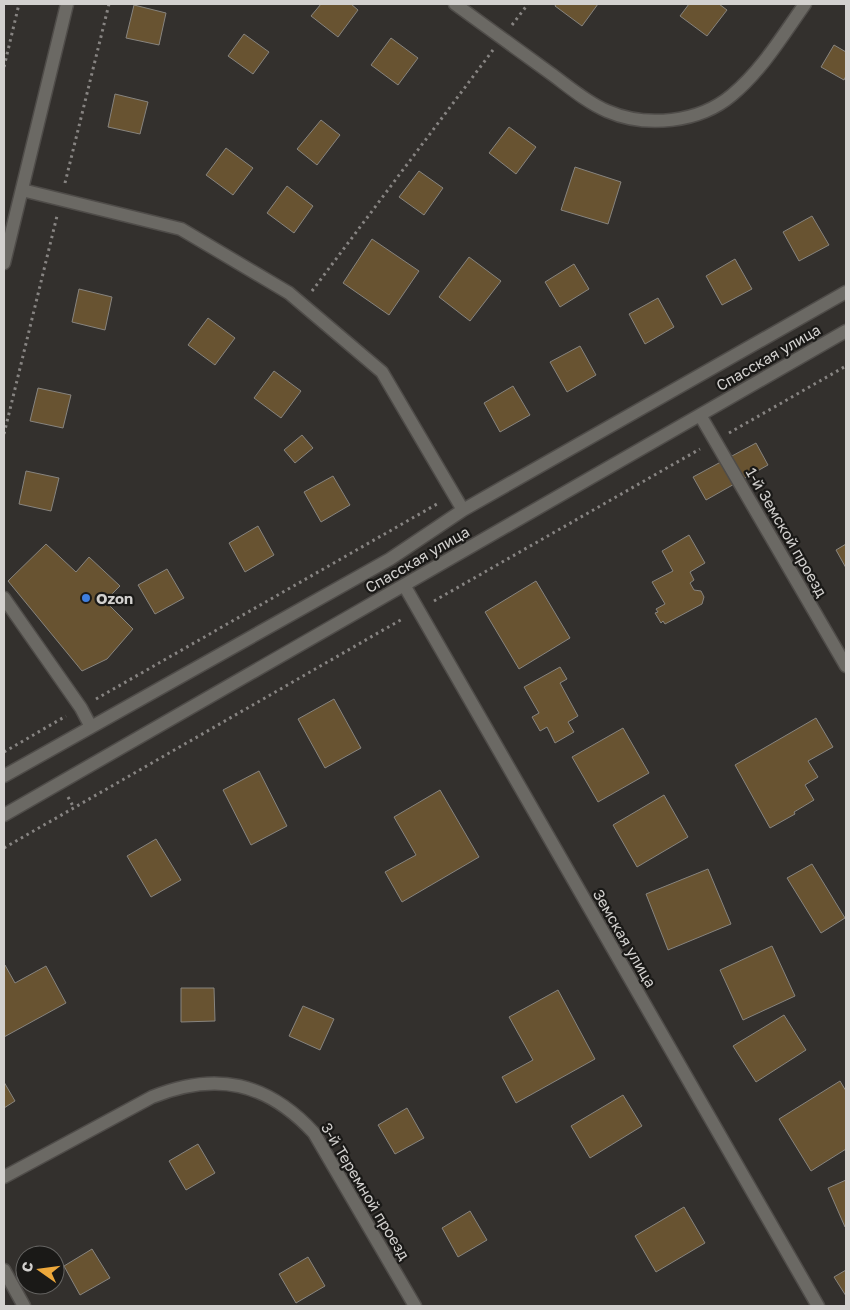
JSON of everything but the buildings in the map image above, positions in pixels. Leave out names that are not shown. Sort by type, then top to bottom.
[{"type":"street","points":[[4,263],[67,4]]},
{"type":"street","points":[[455,4],[578,94],[606,111],[638,120],[671,120],[702,112],[731,96],[755,73],[805,4]]},
{"type":"street","points":[[22,190],[181,229],[289,293],[382,372],[463,510]]},
{"type":"street","name":"Спасская улица","points":[[4,776],[390,559],[463,510],[846,292]]},
{"type":"street","name":"Спасская улица","points":[[4,815],[846,331]]},
{"type":"street","name":"1-й Земской проезд","points":[[700,415],[846,666]]},
{"type":"street","name":"Земская улица","points":[[404,585],[818,1306]]},
{"type":"street","points":[[4,598],[81,708],[91,727]]},
{"type":"street","name":"3-й Теремной проезд","points":[[4,1178],[152,1097],[173,1089],[194,1084],[217,1083],[254,1090],[281,1103],[299,1116],[314,1133],[415,1306]]},
{"type":"street","points":[[4,1270],[24,1306]]},
{"type":"path","points":[[4,67],[18,4]]},
{"type":"path","points":[[4,434],[109,4]]},
{"type":"path","points":[[302,304],[528,4]]},
{"type":"path","points":[[4,752],[454,494]]},
{"type":"place","name":"Ozon","points":[[86,598]]}]
